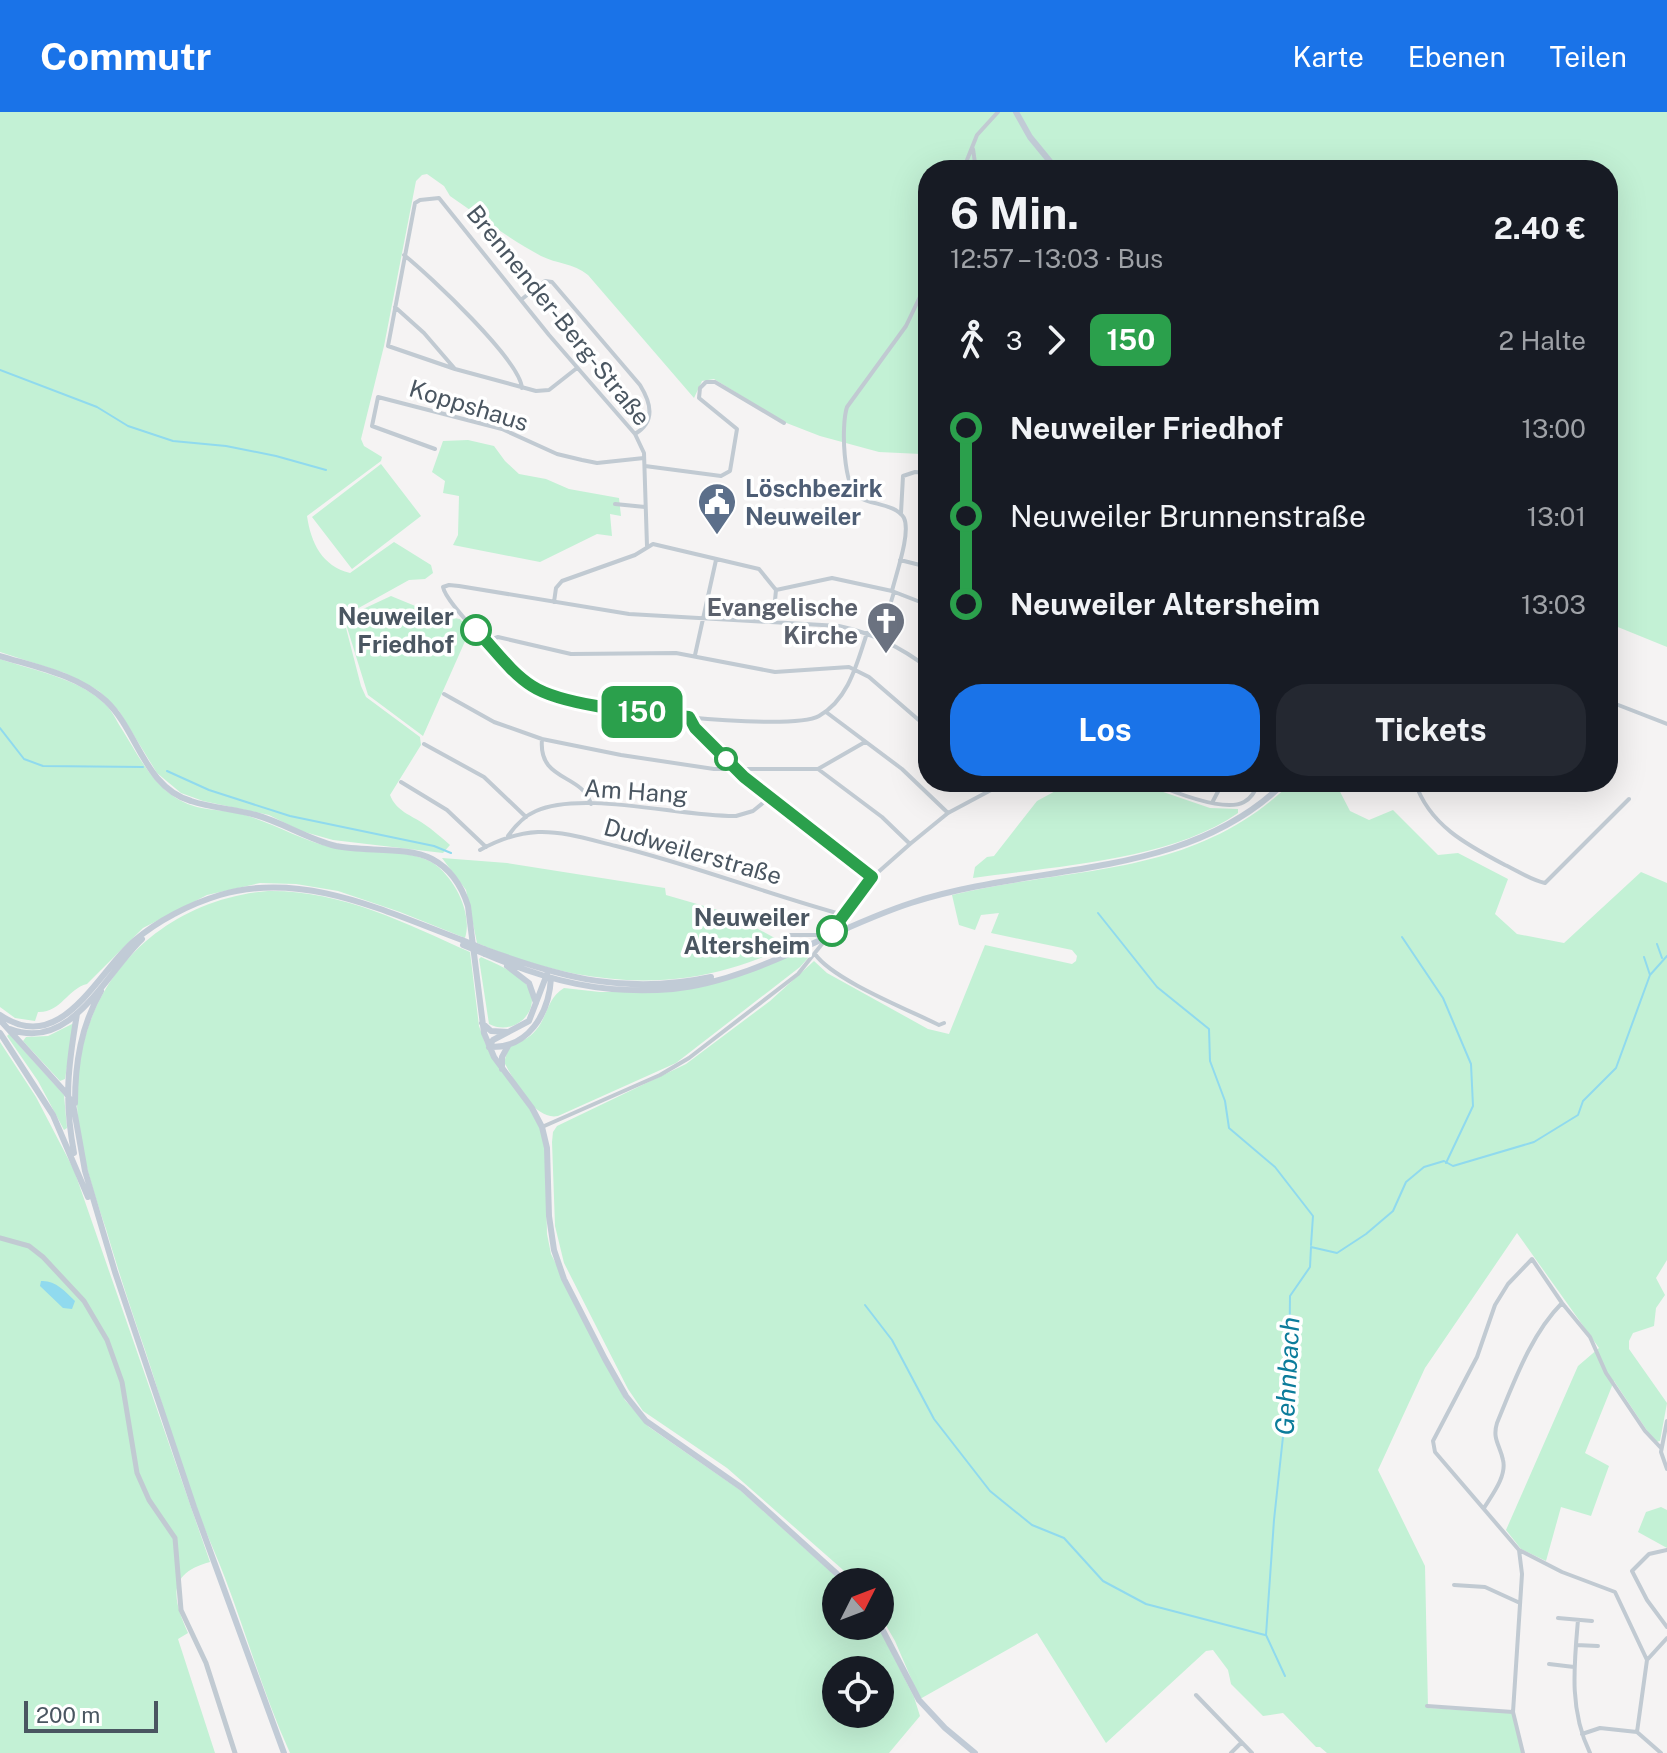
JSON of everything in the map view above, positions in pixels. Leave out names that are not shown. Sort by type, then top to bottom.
[{"type":"main road","points":[[1016,112],[1030,137],[1049,160]]},
{"type":"main road","points":[[0,656],[65,677],[105,701],[151,771],[178,796],[256,815],[329,844],[424,856],[442,866],[461,887],[468,906],[482,1023],[489,1047],[542,1127],[547,1148],[549,1225],[558,1262],[626,1396],[654,1427],[742,1488],[831,1568]]},
{"type":"main road","points":[[2,1022],[40,1027],[60,1019],[86,996],[132,943],[157,926],[191,906],[219,896],[269,888],[330,894],[569,984],[603,990],[693,986],[742,971],[935,895],[994,881],[1162,853],[1206,836],[1237,819],[1272,792]]},
{"type":"main road","points":[[2,1022],[24,1033],[45,1033],[58,1028],[78,1013],[128,953],[157,926]]},
{"type":"main road","points":[[484,951],[529,983],[536,1005]]},
{"type":"main road","points":[[494,958],[548,976],[602,983],[641,985],[687,982],[742,971]]},
{"type":"main road","points":[[489,1047],[523,1038],[533,1030],[541,1018],[547,998],[548,976]]},
{"type":"main road","points":[[489,1047],[493,1040],[526,1024],[548,976]]},
{"type":"main road","points":[[75,1119],[75,1077],[80,1042],[89,1013],[107,980]]},
{"type":"main road","points":[[547,998],[555,989],[569,984]]},
{"type":"main road","points":[[77,1167],[66,1093],[70,1049],[78,1013],[86,996]]},
{"type":"main road","points":[[2,1022],[73,1104],[85,1171],[115,1272]]},
{"type":"main road","points":[[482,1023],[494,1032],[511,1032]]},
{"type":"main road","points":[[0,1033],[39,1089],[77,1167],[262,1699],[284,1753]]},
{"type":"main road","points":[[502,1069],[502,1057],[510,1043]]},
{"type":"main road","points":[[888,1640],[927,1710],[975,1753]]},
{"type":"street","points":[[967,160],[982,128],[998,112]]},
{"type":"street","points":[[972,147],[974,160]]},
{"type":"street","name":"Brennender-Berg-Straße","points":[[404,255],[415,203],[439,198],[577,368],[635,434],[645,466],[647,546]]},
{"type":"street","points":[[404,255],[388,346],[455,369],[536,391],[549,390],[577,368]]},
{"type":"street","points":[[404,255],[475,322],[518,376],[522,388]]},
{"type":"street","points":[[522,300],[545,281],[554,283],[643,389],[650,418],[635,434]]},
{"type":"street","points":[[901,513],[861,499],[852,490],[845,448],[845,412],[906,326],[918,301]]},
{"type":"street","points":[[395,307],[441,350],[455,369]]},
{"type":"street","points":[[645,466],[721,476],[730,471],[737,429],[699,398],[700,388],[706,382],[715,382],[784,423]]},
{"type":"street","name":"Koppshaus","points":[[435,449],[372,426],[378,397],[502,429],[557,454],[582,460],[597,463],[644,458]]},
{"type":"street","points":[[880,638],[906,527],[901,513],[903,476],[918,472]]},
{"type":"street","points":[[615,504],[645,507]]},
{"type":"street","points":[[554,602],[559,582],[635,555],[653,544],[759,569],[776,590],[773,621]]},
{"type":"street","points":[[695,655],[716,560]]},
{"type":"street","points":[[900,560],[918,564]]},
{"type":"street","points":[[776,590],[832,578],[893,591],[918,601]]},
{"type":"street","points":[[867,633],[855,669],[839,699],[813,719],[792,722],[639,712],[552,696],[523,679],[445,595],[443,587],[459,586],[629,614],[824,623],[867,633],[880,638],[918,662]]},
{"type":"street","points":[[487,641],[503,637],[571,654],[648,651],[695,655],[775,672],[840,666],[855,669],[869,677],[918,719]]},
{"type":"street","points":[[444,694],[494,722],[542,739],[659,762],[714,769],[818,769],[865,742]]},
{"type":"street","points":[[1618,705],[1667,724]]},
{"type":"street","points":[[826,712],[918,783]]},
{"type":"street","points":[[689,717],[695,728],[769,798],[872,877]]},
{"type":"street","points":[[542,739],[542,754],[550,768],[581,788],[591,804]]},
{"type":"street","points":[[424,744],[484,777],[524,818],[530,832]]},
{"type":"street","points":[[818,769],[882,817],[910,844]]},
{"type":"street","name":"Dudweilerstraße","points":[[401,782],[447,810],[483,848],[530,832],[578,836],[638,851],[844,915]]},
{"type":"street","points":[[927,792],[948,813]]},
{"type":"street","points":[[542,1127],[660,1075],[689,1058],[798,974],[872,877],[948,813],[987,792]]},
{"type":"street","points":[[1184,792],[1212,802],[1239,805],[1254,792]]},
{"type":"street","points":[[1212,802],[1218,792]]},
{"type":"street","points":[[1419,792],[1425,807],[1460,840],[1545,883],[1629,799]]},
{"type":"street","name":"Am Hang","points":[[524,818],[546,808],[591,804],[736,816],[753,811],[769,798]]},
{"type":"street","points":[[506,838],[524,818]]},
{"type":"street","points":[[785,935],[827,937]]},
{"type":"street","points":[[815,954],[824,964],[870,991],[939,1025],[944,1023]]},
{"type":"street","points":[[0,1238],[29,1246],[43,1257],[84,1301],[107,1340],[122,1382],[137,1473],[149,1500],[175,1538],[181,1610],[206,1663],[235,1753]]},
{"type":"street","points":[[1637,1732],[1647,1660],[1615,1592],[1562,1572],[1519,1550],[1435,1452],[1433,1441],[1473,1364],[1495,1305],[1508,1284],[1532,1259],[1590,1337],[1603,1368],[1645,1431],[1661,1448]]},
{"type":"street","points":[[1484,1508],[1504,1469],[1503,1457],[1494,1438],[1497,1423],[1539,1333],[1562,1303]]},
{"type":"street","points":[[1667,1423],[1661,1448],[1667,1469]]},
{"type":"street","points":[[1519,1550],[1522,1574],[1513,1712],[1523,1753]]},
{"type":"street","points":[[1667,1550],[1649,1554],[1632,1571],[1647,1600],[1667,1627]]},
{"type":"street","points":[[1454,1585],[1485,1587],[1520,1603]]},
{"type":"street","points":[[1558,1618],[1592,1621]]},
{"type":"street","points":[[1578,1620],[1575,1705],[1590,1753]]},
{"type":"street","points":[[1647,1660],[1667,1638]]},
{"type":"street","points":[[1576,1645],[1598,1646]]},
{"type":"street","points":[[1549,1664],[1574,1667]]},
{"type":"street","points":[[1196,1695],[1252,1753]]},
{"type":"street","points":[[1427,1706],[1513,1712]]},
{"type":"street","points":[[1582,1734],[1600,1728],[1637,1732],[1661,1753]]},
{"type":"street","points":[[1231,1753],[1242,1743]]},
{"type":"green space","points":[[0,112],[1667,112],[1667,647],[1618,627],[1618,160],[918,160],[918,454],[879,452],[820,436],[784,422],[714,379],[702,381],[694,398],[588,275],[541,256],[517,242],[450,196],[444,186],[427,174],[416,181],[384,346],[361,439],[364,446],[382,457],[381,461],[307,516],[315,544],[325,559],[340,570],[350,573],[394,542],[431,565],[433,573],[425,579],[409,580],[346,615],[345,624],[366,697],[420,737],[421,745],[390,795],[400,809],[450,845],[443,853],[333,840],[301,831],[269,815],[203,801],[181,793],[157,773],[119,711],[99,691],[65,673],[0,652]]},
{"type":"green space","points":[[468,440],[494,446],[519,474],[546,479],[569,489],[619,498],[621,516],[610,514],[612,536],[597,534],[540,562],[453,545],[458,535],[459,496],[443,493],[445,481],[432,472],[443,441]]},
{"type":"green space","points":[[381,464],[421,516],[352,569],[312,517]]},
{"type":"green space","points":[[391,596],[437,615],[460,619],[470,630],[423,736],[368,695],[346,624],[348,616]]},
{"type":"green space","points":[[0,659],[56,676],[95,696],[111,711],[153,777],[184,802],[245,815],[331,847],[411,855],[433,863],[448,877],[460,896],[466,918],[465,938],[338,891],[296,884],[260,883],[207,895],[143,928],[87,984],[53,1009],[38,1012],[35,1021],[15,1018],[0,1007]]},
{"type":"green space","points":[[1054,792],[1163,792],[1210,808],[1238,809],[1238,813],[1179,842],[1145,851],[1075,865],[973,878],[975,867],[987,857],[994,856],[1037,801]]},
{"type":"green space","points":[[1280,792],[1340,792],[1350,811],[1369,820],[1393,810],[1438,855],[1458,853],[1508,879],[1495,914],[1517,934],[1564,943],[1641,872],[1667,883],[1667,1260],[1656,1278],[1665,1295],[1656,1308],[1654,1326],[1633,1333],[1629,1341],[1629,1349],[1667,1403],[1660,1441],[1652,1438],[1614,1381],[1585,1453],[1609,1466],[1591,1516],[1561,1507],[1546,1561],[1521,1549],[1506,1530],[1578,1366],[1599,1348],[1517,1233],[1425,1368],[1378,1470],[1425,1566],[1428,1708],[1512,1713],[1522,1753],[1327,1753],[1316,1747],[1283,1713],[1263,1716],[1231,1684],[1228,1670],[1213,1650],[1206,1651],[1106,1743],[1037,1633],[920,1699],[894,1639],[894,1568],[841,1568],[727,1468],[643,1411],[628,1389],[564,1263],[555,1226],[552,1142],[557,1126],[686,1064],[770,1001],[814,961],[827,973],[928,1029],[949,1034],[985,945],[1072,964],[1077,956],[1072,950],[991,933],[999,913],[981,915],[975,930],[959,925],[952,895],[1131,864],[1214,836],[1254,813]]},
{"type":"green space","points":[[442,858],[507,863],[665,888],[666,895],[735,915],[731,921],[738,918],[782,942],[801,939],[801,942],[740,965],[699,976],[635,980],[570,973],[477,943],[466,890]]},
{"type":"green space","points":[[268,891],[295,892],[372,910],[470,952],[479,1026],[485,1043],[541,1130],[551,1254],[625,1400],[649,1427],[740,1490],[826,1568],[822,1568],[822,1640],[885,1640],[893,1656],[822,1656],[822,1728],[894,1728],[894,1658],[920,1716],[889,1753],[290,1753],[185,1476],[81,1142],[77,1088],[82,1049],[94,1013],[111,981],[134,952],[162,929],[194,910],[230,898]]},
{"type":"green space","points":[[810,950],[808,958],[800,967],[676,1063],[558,1116],[549,1116],[533,1106],[504,1062],[509,1047],[533,1033],[554,997],[564,988],[600,992],[655,992],[744,973]]},
{"type":"green space","points":[[481,957],[514,974],[529,989],[531,1006],[523,1020],[507,1027],[489,1024]]},
{"type":"green space","points":[[74,1023],[65,1079],[60,1081],[23,1041],[26,1037],[48,1036]]},
{"type":"green space","points":[[9,1034],[64,1095],[67,1128],[64,1130],[38,1081],[7,1036]]},
{"type":"green space","points":[[0,1042],[36,1097],[74,1170],[210,1562],[186,1573],[180,1581],[177,1599],[188,1633],[178,1639],[215,1753],[0,1753]]},
{"type":"green space","points":[[1661,1507],[1667,1510],[1667,1548],[1638,1532],[1646,1512]]},
{"type":"water","points":[[41,1281],[55,1284],[75,1301],[72,1309],[63,1308],[40,1286]]},
{"type":"waterway","points":[[0,370],[97,407],[128,426],[173,441],[226,446],[326,470]]},
{"type":"waterway","points":[[0,728],[24,759],[43,766],[143,767]]},
{"type":"waterway","points":[[167,771],[209,790],[290,816],[434,846],[451,853]]},
{"type":"waterway","points":[[1098,913],[1157,987],[1209,1029],[1210,1061],[1225,1101],[1229,1128],[1275,1167],[1313,1216],[1311,1245]]},
{"type":"waterway","points":[[1402,937],[1443,998],[1471,1064],[1473,1106],[1446,1163]]},
{"type":"waterway","points":[[1657,944],[1662,958]]},
{"type":"waterway","name":"Gehnbach","points":[[1285,1676],[1266,1635],[1274,1520],[1289,1381],[1290,1296],[1310,1267],[1311,1247],[1337,1253],[1366,1234],[1393,1211],[1406,1182],[1424,1167],[1444,1161],[1453,1166],[1534,1142],[1578,1115],[1583,1101],[1616,1068],[1650,975],[1667,956]]},
{"type":"waterway","points":[[1644,957],[1650,975]]},
{"type":"waterway","points":[[865,1305],[892,1340],[934,1419],[990,1491],[1032,1525],[1064,1538],[1103,1581],[1146,1604],[1265,1635]]},
{"type":"bus line","name":"150","points":[[476,630],[518,674],[544,693],[639,712],[689,717],[695,728],[744,777],[872,877],[832,931]]},
{"type":"place","name":"Löschbezirk Neuweiler","points":[[717,536]]},
{"type":"place","name":"Neuweiler Friedhof","points":[[476,630]]},
{"type":"place","name":"Evangelische Kirche","points":[[886,655]]},
{"type":"place","name":"Neuweiler Altersheim","points":[[832,931]]}]
